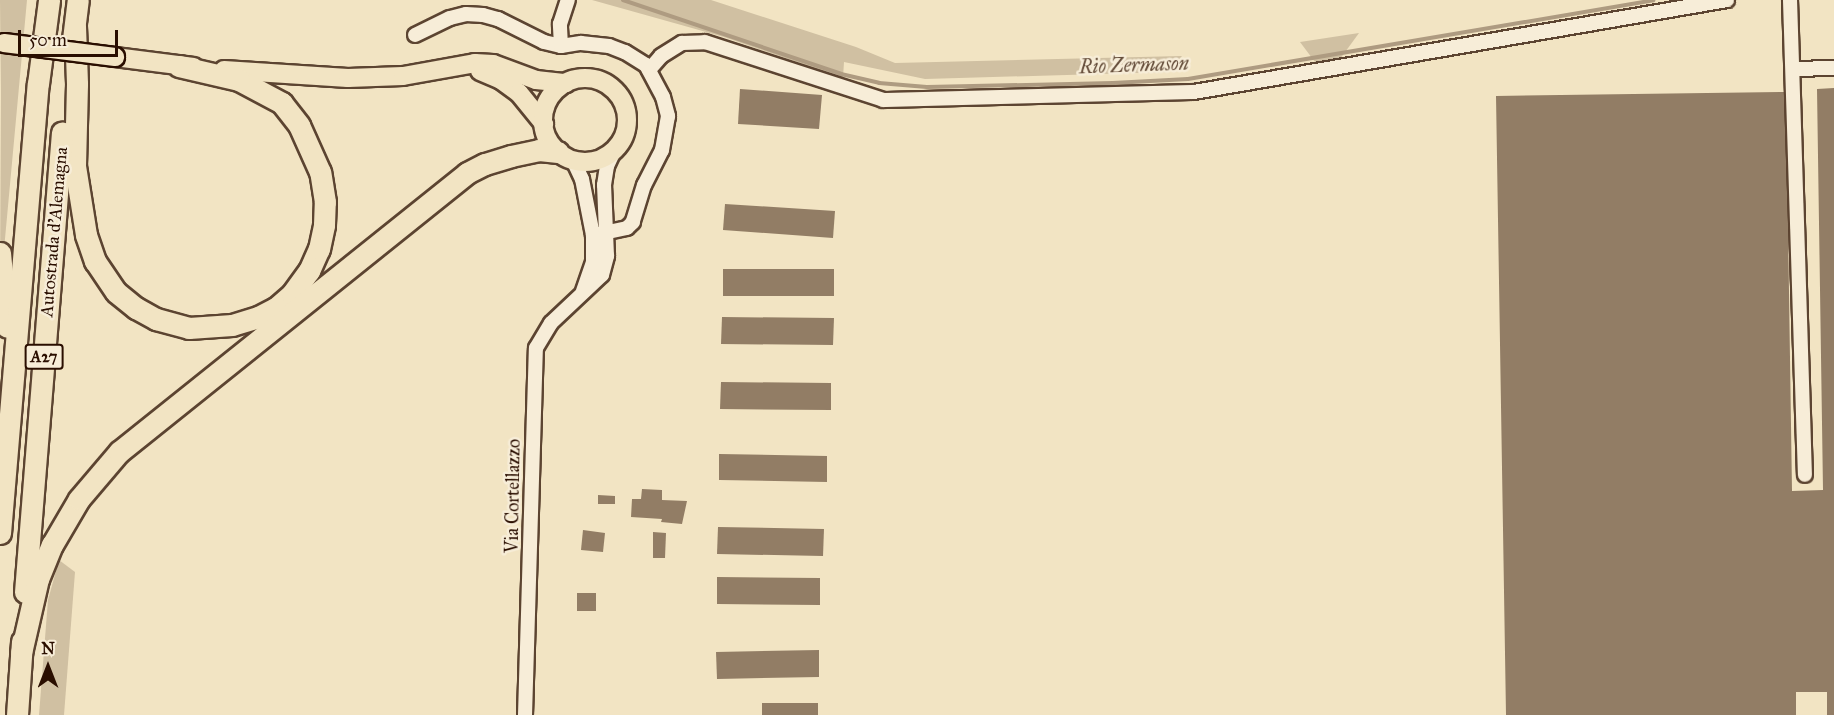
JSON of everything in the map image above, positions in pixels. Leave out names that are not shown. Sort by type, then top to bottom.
[{"type":"highway","name":"Autostrada d'Alemagna","points":[[0,533],[38,84],[49,0]]},
{"type":"highway","name":"Autostrada d'Alemagna","points":[[16,715],[62,142],[78,0]]},
{"type":"highway","points":[[75,26],[77,84],[75,166],[86,235],[98,266],[109,284],[127,302],[156,319],[189,328],[232,325],[258,317],[276,308],[292,294],[309,271],[319,249],[324,225],[325,202],[320,172],[302,130],[282,103],[239,80],[180,66]]},
{"type":"highway","points":[[21,653],[35,588],[52,545],[79,499],[119,452],[467,173],[485,164],[539,150],[565,156]]},
{"type":"highway","points":[[0,253],[12,394]]},
{"type":"main road","points":[[2,43],[180,66],[348,78],[403,76],[475,63],[493,64],[536,80],[566,83],[589,79],[611,87],[620,96],[627,118],[626,130],[614,151],[595,161],[565,156],[550,144],[544,124],[519,93],[501,80],[478,71],[457,67]]},
{"type":"main road","points":[[544,124],[547,104],[558,88],[566,83]]},
{"type":"street","points":[[649,70],[661,56],[682,44],[705,42],[883,100],[1194,92],[1727,0]]},
{"type":"street","points":[[1790,0],[1805,476]]},
{"type":"street","points":[[561,46],[559,34],[567,3]]},
{"type":"street","points":[[416,35],[450,18],[466,14],[483,15],[498,19],[544,42],[561,46],[581,43],[609,46],[626,52],[649,70],[663,98],[668,116],[662,150],[644,185],[633,222],[627,228],[599,233]]},
{"type":"street","points":[[1793,69],[1834,68]]},
{"type":"street","name":"Via Cortellazzo","points":[[599,233],[607,166],[614,151]]},
{"type":"street","name":"Via Cortellazzo","points":[[525,715],[534,359],[541,336],[602,275],[607,256],[582,178],[565,156]]},
{"type":"shaded area","points":[[0,0],[27,0],[0,293],[1,93]]},
{"type":"shaded area","points":[[592,0],[711,0],[856,47],[895,63],[1182,56],[1168,72],[925,79],[844,62],[843,78],[724,37]]},
{"type":"shaded area","points":[[1359,33],[1332,70],[1318,66],[1300,42]]},
{"type":"shaded area","points":[[59,560],[75,572],[64,715],[39,715],[48,600]]},
{"type":"building","points":[[1834,88],[1834,715],[1827,715],[1827,692],[1796,692],[1796,715],[1506,715],[1496,96],[1786,92],[1792,491],[1823,490],[1817,89]]},
{"type":"building","points":[[740,89],[822,95],[819,129],[738,124]]},
{"type":"building","points":[[725,204],[835,211],[833,238],[723,230]]},
{"type":"building","points":[[723,269],[834,269],[834,296],[723,296]]},
{"type":"building","points":[[722,317],[834,318],[833,345],[721,344]]},
{"type":"building","points":[[721,382],[831,383],[831,410],[720,409]]},
{"type":"building","points":[[719,454],[827,456],[827,482],[719,480]]},
{"type":"building","points":[[642,489],[662,490],[662,500],[687,501],[682,524],[661,522],[662,519],[631,517],[632,499],[641,499]]},
{"type":"building","points":[[598,495],[615,496],[615,504],[598,504]]},
{"type":"building","points":[[718,527],[824,529],[823,556],[717,554]]},
{"type":"building","points":[[583,530],[605,533],[603,552],[581,550]]},
{"type":"building","points":[[653,532],[666,533],[665,558],[653,558]]},
{"type":"building","points":[[717,577],[820,578],[820,605],[717,604]]},
{"type":"building","points":[[577,593],[596,593],[596,611],[577,611]]},
{"type":"building","points":[[819,650],[819,677],[717,679],[716,652]]},
{"type":"building","points":[[762,703],[818,703],[818,715],[762,715]]},
{"type":"waterway","name":"Rio Zermason","points":[[623,0],[841,74],[879,83],[927,87],[1188,79],[1653,0]]}]
